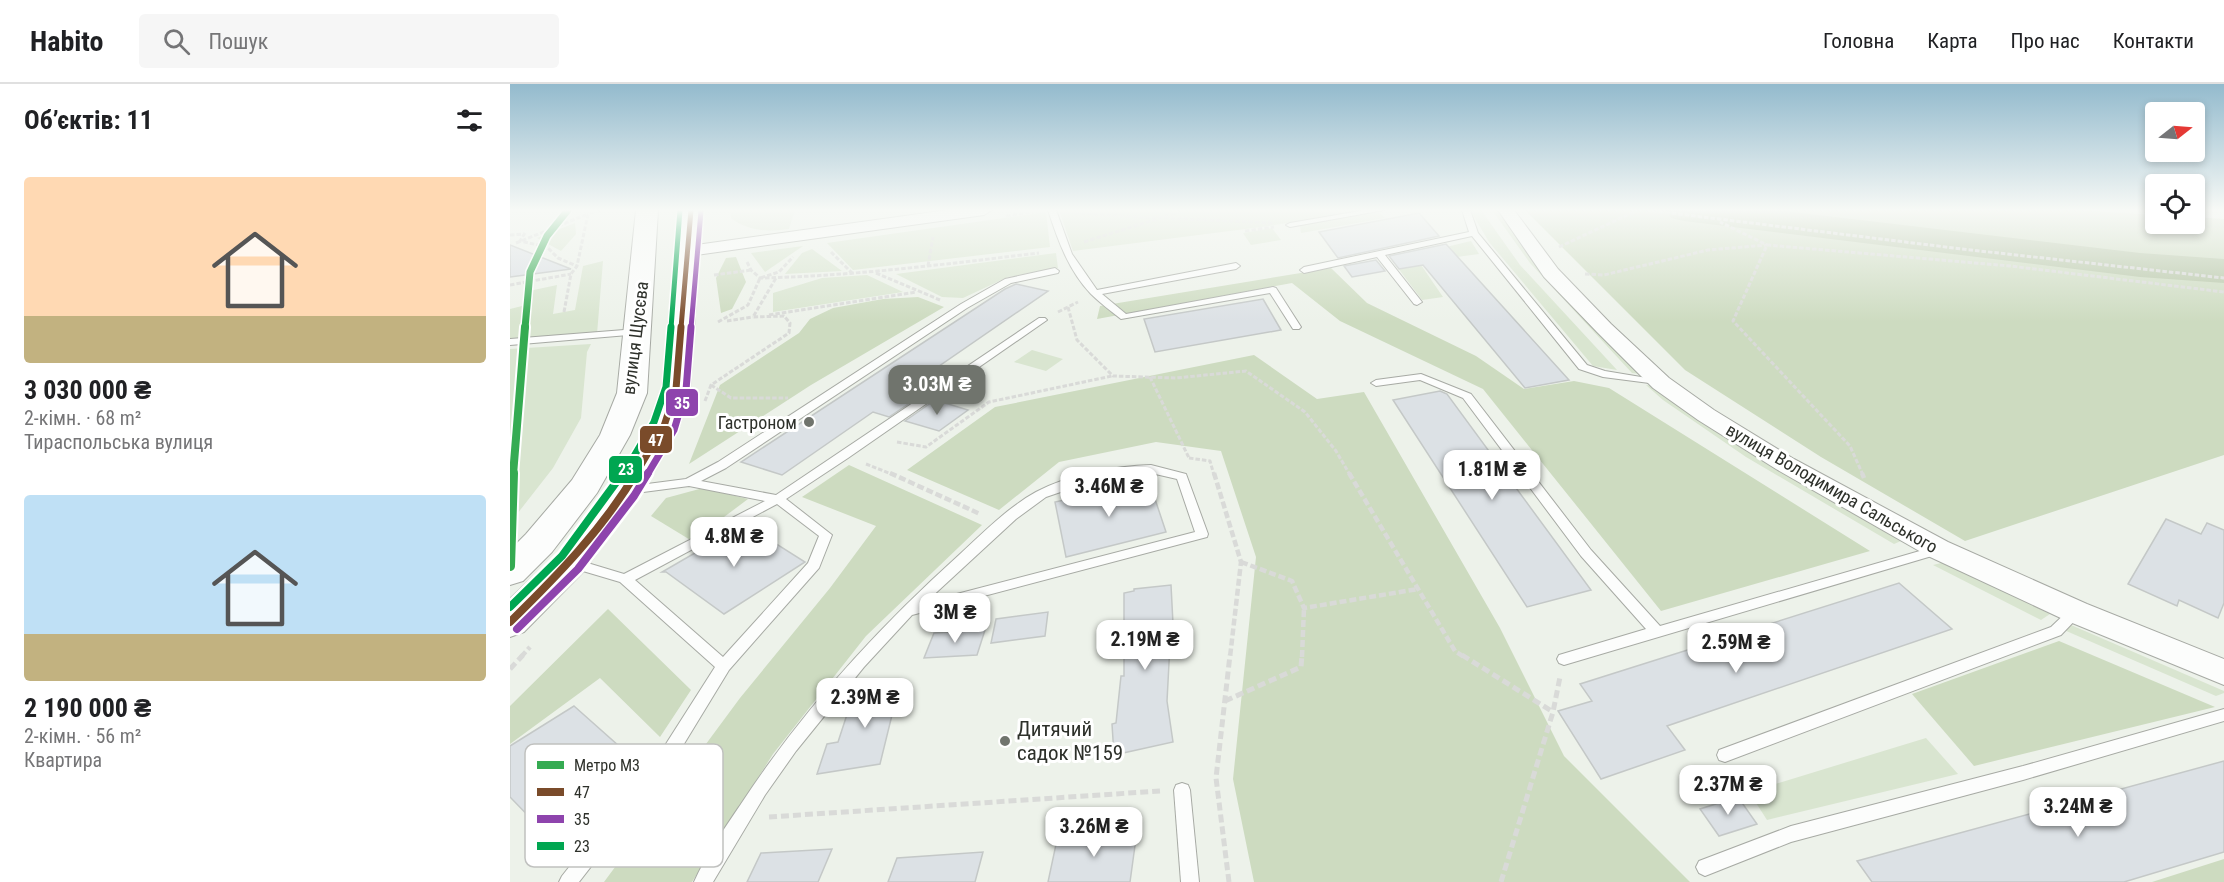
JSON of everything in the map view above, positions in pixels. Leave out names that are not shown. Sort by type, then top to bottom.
[{"type":"main road","name":"вулиця Щусєва","points":[[510,572],[538,543],[585,486],[615,435],[632,393],[644,247]]},
{"type":"main road","points":[[510,622],[570,563],[626,490],[664,426],[676,389],[689,247]]},
{"type":"street","points":[[689,251],[716,247]]},
{"type":"street","name":"вулиця Володимира Сальського","points":[[1533,247],[1545,264],[1661,383],[1706,415],[1785,464],[1938,549],[2076,612],[2224,672]]},
{"type":"lane","points":[[1304,270],[1405,247]]},
{"type":"lane","points":[[1486,247],[1583,367],[1603,374],[1661,383]]},
{"type":"lane","points":[[1065,250],[1073,266],[1095,293],[1124,317],[1272,290],[1296,327]]},
{"type":"lane","points":[[1379,253],[1417,302]]},
{"type":"lane","points":[[1095,293],[1236,266]]},
{"type":"lane","points":[[689,483],[722,465],[964,306],[1008,281],[1055,271]]},
{"type":"lane","points":[[625,579],[778,499],[1042,320]]},
{"type":"lane","points":[[510,342],[637,332]]},
{"type":"lane","points":[[1376,383],[1421,377],[1467,396],[1586,553],[1657,632]]},
{"type":"lane","points":[[723,846],[783,757],[858,662],[906,612],[1030,502],[1052,489],[1081,480],[1150,469],[1182,477],[1202,534],[906,612]]},
{"type":"lane","points":[[626,490],[689,483],[778,499],[826,535],[814,565],[724,666],[675,744]]},
{"type":"lane","points":[[1564,659],[1938,549]]},
{"type":"lane","points":[[570,563],[625,579],[724,666]]},
{"type":"lane","points":[[1725,755],[2056,631],[2076,612]]},
{"type":"lane","points":[[1705,867],[1791,834],[2023,773],[2224,715]]},
{"type":"lane","points":[[1182,790],[1190,882]]},
{"type":"lane","points":[[568,882],[580,867]]},
{"type":"lane","points":[[703,882],[711,867]]},
{"type":"path","points":[[548,247],[557,254],[558,258],[577,266]]},
{"type":"path","points":[[564,312],[571,274],[577,266],[581,247]]},
{"type":"path","points":[[928,266],[931,247]]},
{"type":"path","points":[[1545,264],[1574,247]]},
{"type":"path","points":[[1545,264],[1604,275],[1708,250],[1741,247]]},
{"type":"path","points":[[1766,247],[1733,321],[1850,446],[1883,519]]},
{"type":"path","points":[[1793,247],[2010,266],[2224,292]]},
{"type":"path","points":[[1954,247],[2224,278]]},
{"type":"path","points":[[829,250],[852,274]]},
{"type":"path","points":[[760,278],[874,272],[1065,250]]},
{"type":"path","points":[[718,322],[748,305],[760,278],[779,272],[799,253]]},
{"type":"path","points":[[714,275],[751,270]]},
{"type":"path","points":[[874,272],[942,301]]},
{"type":"path","points":[[510,285],[571,274]]},
{"type":"path","points":[[753,317],[776,278]]},
{"type":"path","points":[[727,321],[917,292]]},
{"type":"path","points":[[1068,307],[1077,340],[1113,376]]},
{"type":"path","points":[[726,377],[789,333],[790,324],[784,316],[753,317]]},
{"type":"path","points":[[871,438],[926,447],[989,402],[1113,376],[1176,378],[1246,372],[1305,412],[1336,452],[1455,651],[1553,712]]},
{"type":"path","points":[[1150,377],[1189,458]]},
{"type":"path","points":[[711,385],[731,398],[792,398],[814,404]]},
{"type":"path","points":[[1138,471],[1156,453],[1210,460],[1241,562],[1216,778],[1229,882]]},
{"type":"path","points":[[844,456],[900,477],[1003,524]]},
{"type":"path","points":[[1225,701],[1301,667],[1304,608],[1292,581],[1241,562]]},
{"type":"path","points":[[1304,608],[1418,589]]},
{"type":"path","points":[[1501,882],[1553,712],[1564,659]]},
{"type":"path","points":[[760,817],[1182,790]]},
{"type":"green space","points":[[794,247],[801,247],[765,272],[751,253]]},
{"type":"green space","points":[[831,247],[1048,247],[853,270]]},
{"type":"green space","points":[[1072,247],[1102,247],[1073,251]]},
{"type":"green space","points":[[1445,247],[1475,247],[1479,254],[1419,262],[1443,297],[1422,300],[1392,260]]},
{"type":"green space","points":[[1493,247],[1507,247],[1520,265],[1617,370],[1593,366]]},
{"type":"green space","points":[[1519,247],[1524,247],[1535,262],[1640,374],[1632,373],[1530,263]]},
{"type":"green space","points":[[1562,247],[2224,247],[2224,455],[1965,541],[1821,457],[1685,370]]},
{"type":"green space","points":[[812,249],[842,271],[785,274],[802,253]]},
{"type":"green space","points":[[1056,253],[1058,268],[1008,277],[963,298],[942,297],[896,274]]},
{"type":"green space","points":[[736,257],[746,282],[732,309],[721,313],[716,278],[726,258]]},
{"type":"green space","points":[[603,261],[597,334],[510,338],[510,309],[522,306],[529,291],[557,285],[553,314],[575,310],[583,266]]},
{"type":"green space","points":[[1331,268],[1367,303],[1476,356],[1524,389],[1574,381],[1609,388],[1870,551],[1661,611],[1483,389],[1340,321],[1292,283],[1097,319],[1100,306]]},
{"type":"green space","points":[[867,275],[903,292],[773,312],[773,293],[822,278]]},
{"type":"green space","points":[[918,297],[944,307],[811,385],[689,464],[720,385],[799,333],[810,319],[833,308],[883,299]]},
{"type":"green space","points":[[591,344],[587,352],[581,418],[553,468],[510,523],[510,349]]},
{"type":"green space","points":[[1032,350],[1063,359],[1046,371],[1014,362]]},
{"type":"green space","points":[[1254,355],[1317,399],[1364,392],[1500,628],[1564,756],[1690,882],[1254,882],[1233,779],[1256,557],[1221,451],[1156,442],[1059,462],[999,510],[907,470],[995,407]]},
{"type":"green space","points":[[1646,385],[1655,386],[1754,455],[1901,541],[1894,544],[1746,457],[1663,400]]},
{"type":"green space","points":[[849,465],[982,525],[866,636],[773,754],[723,833],[723,744],[706,744],[740,698],[830,588],[876,526],[802,497]]},
{"type":"green space","points":[[703,488],[748,499],[692,541],[651,516],[666,498]]},
{"type":"green space","points":[[1945,562],[2050,614],[2041,620],[1933,565]]},
{"type":"green space","points":[[608,609],[691,690],[660,737],[600,678],[510,744],[510,706]]},
{"type":"green space","points":[[2071,625],[2224,691],[2224,693],[2216,696],[2064,630]]},
{"type":"green space","points":[[2059,641],[2215,707],[1974,766],[1912,694]]},
{"type":"green space","points":[[1926,738],[1958,774],[1767,820],[1749,792]]},
{"type":"green space","points":[[2224,859],[2224,882],[2152,882]]},
{"type":"green space","points":[[615,867],[701,867],[692,882],[604,882]]},
{"type":"building","points":[[510,247],[516,247],[571,269],[510,277]]},
{"type":"building","points":[[1330,247],[1387,247],[1338,258]]},
{"type":"building","points":[[1431,247],[1449,247],[1569,380],[1525,388],[1423,265],[1399,269],[1389,256]]},
{"type":"building","points":[[1376,260],[1385,271],[1352,277],[1344,266]]},
{"type":"building","points":[[1016,284],[1048,291],[903,391],[920,396],[889,417],[873,412],[782,475],[741,462],[1005,289]]},
{"type":"building","points":[[1263,299],[1281,330],[1155,352],[1144,319]]},
{"type":"building","points":[[1440,391],[1447,394],[1591,590],[1527,607],[1393,400]]},
{"type":"building","points":[[935,400],[968,410],[939,431],[905,421]]},
{"type":"building","points":[[1149,481],[1166,532],[1066,557],[1055,502]]},
{"type":"building","points":[[2166,519],[2201,534],[2207,523],[2224,530],[2224,603],[2218,618],[2179,600],[2177,606],[2128,584]]},
{"type":"building","points":[[745,524],[805,562],[724,614],[666,572],[662,572]]},
{"type":"building","points":[[1899,583],[1952,629],[1667,726],[1685,750],[1601,779],[1558,711],[1592,701],[1580,684]]},
{"type":"building","points":[[1171,585],[1174,643],[1170,644],[1167,701],[1173,742],[1114,755],[1112,724],[1116,723],[1121,676],[1124,676],[1124,593],[1134,591],[1134,589]]},
{"type":"building","points":[[1048,612],[1045,636],[991,643],[996,619]]},
{"type":"building","points":[[985,630],[977,655],[924,658],[934,633]]},
{"type":"building","points":[[909,683],[903,710],[893,711],[880,764],[817,774],[827,744],[838,742],[855,690]]},
{"type":"building","points":[[574,706],[617,744],[525,744],[525,812],[510,797],[510,746]]},
{"type":"building","points":[[2224,761],[2224,852],[2124,882],[1872,882],[1857,861]]},
{"type":"building","points":[[1738,797],[1757,824],[1719,836],[1700,809]]},
{"type":"building","points":[[1137,831],[1130,882],[1048,882],[1058,835]]},
{"type":"building","points":[[832,849],[818,882],[747,882],[761,853]]},
{"type":"building","points":[[983,852],[975,882],[888,882],[897,858]]},
{"type":"waterway","points":[[1993,247],[2140,265],[2224,271]]},
{"type":"metro line","name":"M3","points":[[510,566],[514,457],[530,272],[542,247]]},
{"type":"transit line","name":"23","points":[[510,607],[562,556],[617,484],[654,422],[666,387],[677,247]]},
{"type":"transit line","name":"47","points":[[510,622],[570,563],[626,490],[664,426],[676,389],[688,247]]},
{"type":"transit line","name":"35","points":[[517,629],[578,569],[634,496],[674,430],[686,390],[698,247]]},
{"type":"place","name":"Гастроном","points":[[809,422]]},
{"type":"place","name":"Дитячий садок №159","points":[[1005,741]]}]
